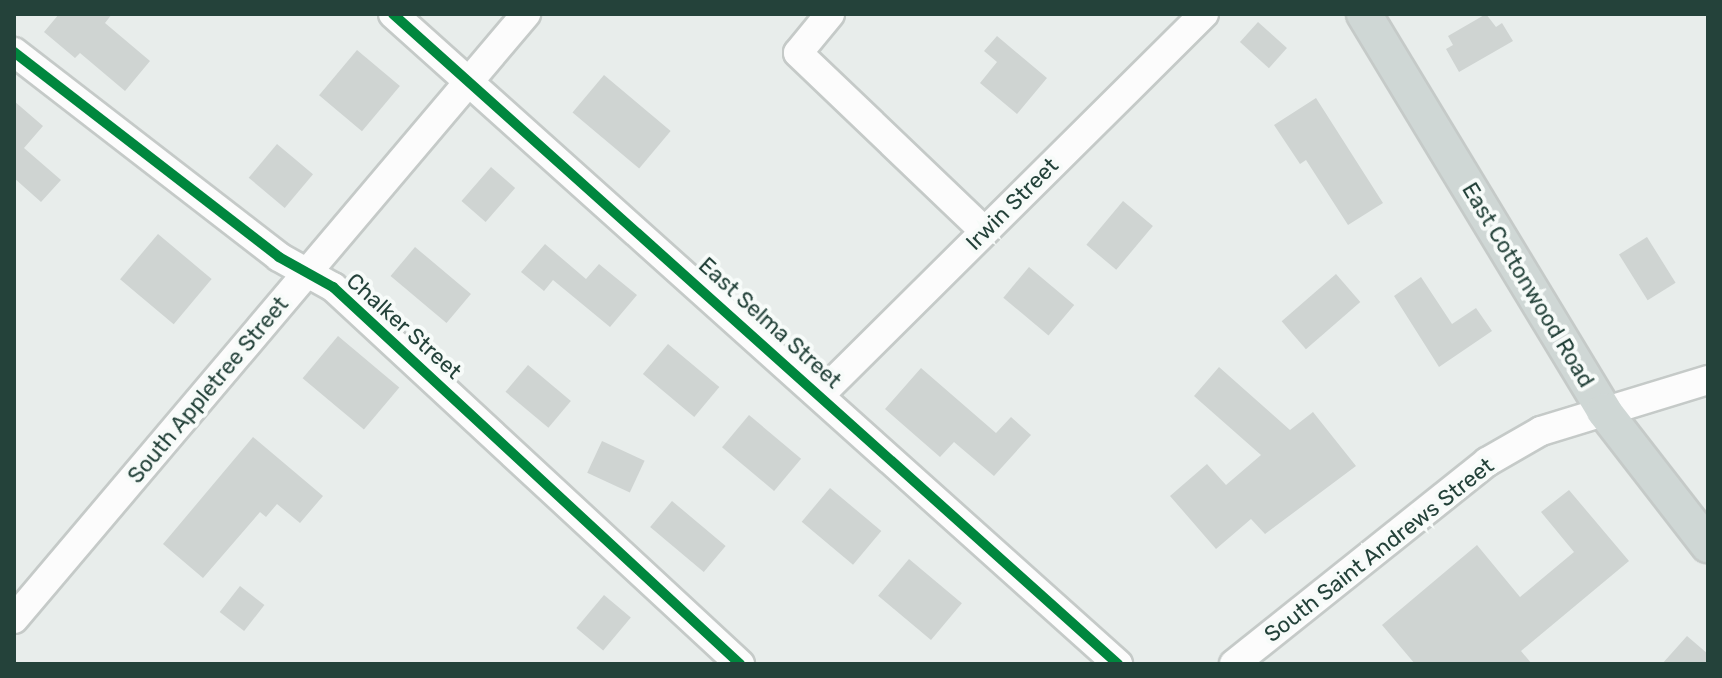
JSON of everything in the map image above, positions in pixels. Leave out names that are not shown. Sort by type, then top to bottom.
[{"type":"main road","name":"East Cottonwood Road","points":[[1364,14],[1604,411],[1708,545]]},
{"type":"street","name":"East Selma Street","points":[[393,14],[471,80],[1118,664]]},
{"type":"street","name":"South Appletree Street","points":[[14,619],[526,14]]},
{"type":"street","points":[[830,14],[798,53],[984,231]]},
{"type":"street","name":"Irwin Street","points":[[820,395],[1204,14]]},
{"type":"street","name":"Chalker Street","points":[[14,52],[279,257],[333,287],[740,664]]},
{"type":"street","name":"South Saint Andrews Street","points":[[1234,664],[1487,462],[1541,431],[1708,380]]},
{"type":"building","points":[[59,14],[112,14],[105,23],[150,61],[125,91],[80,53],[75,58],[44,32]]},
{"type":"building","points":[[1486,14],[1496,27],[1502,23],[1513,41],[1459,72],[1446,49],[1453,45],[1448,36]]},
{"type":"building","points":[[1258,22],[1287,48],[1269,68],[1240,42]]},
{"type":"building","points":[[997,36],[1047,78],[1017,114],[980,83],[997,62],[984,51]]},
{"type":"building","points":[[357,50],[400,86],[362,131],[319,95]]},
{"type":"building","points":[[604,75],[671,131],[639,168],[573,113]]},
{"type":"building","points":[[1316,98],[1383,203],[1348,225],[1306,160],[1300,164],[1274,125]]},
{"type":"building","points":[[14,101],[43,126],[24,148],[61,180],[41,202],[14,178]]},
{"type":"building","points":[[277,144],[313,174],[285,208],[249,178]]},
{"type":"building","points":[[491,167],[515,188],[486,222],[461,201]]},
{"type":"building","points":[[1123,201],[1153,226],[1116,270],[1086,245]]},
{"type":"building","points":[[158,234],[212,279],[174,324],[120,279]]},
{"type":"building","points":[[1647,237],[1676,283],[1648,300],[1619,254]]},
{"type":"building","points":[[545,244],[586,279],[599,264],[637,295],[610,327],[553,280],[544,291],[521,272]]},
{"type":"building","points":[[415,247],[471,294],[446,323],[391,276]]},
{"type":"building","points":[[1029,267],[1074,305],[1048,336],[1003,298]]},
{"type":"building","points":[[1336,274],[1360,302],[1306,349],[1282,321]]},
{"type":"building","points":[[1421,277],[1452,324],[1476,308],[1492,331],[1439,367],[1394,296]]},
{"type":"building","points":[[338,336],[399,387],[364,430],[303,378]]},
{"type":"building","points":[[668,344],[719,387],[694,417],[643,374]]},
{"type":"building","points":[[528,365],[571,401],[548,428],[506,392]]},
{"type":"building","points":[[1219,367],[1290,430],[1313,412],[1356,466],[1265,534],[1251,519],[1216,549],[1170,496],[1207,464],[1226,485],[1261,455],[1194,396]]},
{"type":"building","points":[[921,368],[996,433],[1011,417],[1031,435],[994,476],[954,442],[940,457],[885,409]]},
{"type":"building","points":[[749,415],[801,459],[774,491],[722,447]]},
{"type":"building","points":[[253,437],[323,496],[300,523],[277,504],[266,517],[260,512],[203,578],[163,544]]},
{"type":"building","points":[[602,441],[645,461],[630,493],[587,473]]},
{"type":"building","points":[[830,488],[881,531],[853,565],[802,522]]},
{"type":"building","points":[[1569,490],[1629,561],[1521,651],[1532,664],[1415,664],[1382,625],[1477,545],[1520,597],[1574,552],[1541,512]]},
{"type":"building","points":[[672,501],[726,546],[704,572],[650,527]]},
{"type":"building","points":[[909,559],[962,603],[931,640],[878,596]]},
{"type":"building","points":[[240,586],[264,605],[244,631],[220,612]]},
{"type":"building","points":[[604,595],[631,617],[603,650],[576,628]]},
{"type":"building","points":[[1687,636],[1708,654],[1708,664],[1662,664]]},
{"type":"cycle path","points":[[393,14],[1118,664]]},
{"type":"cycle path","points":[[14,52],[279,257],[333,287],[740,664]]}]
